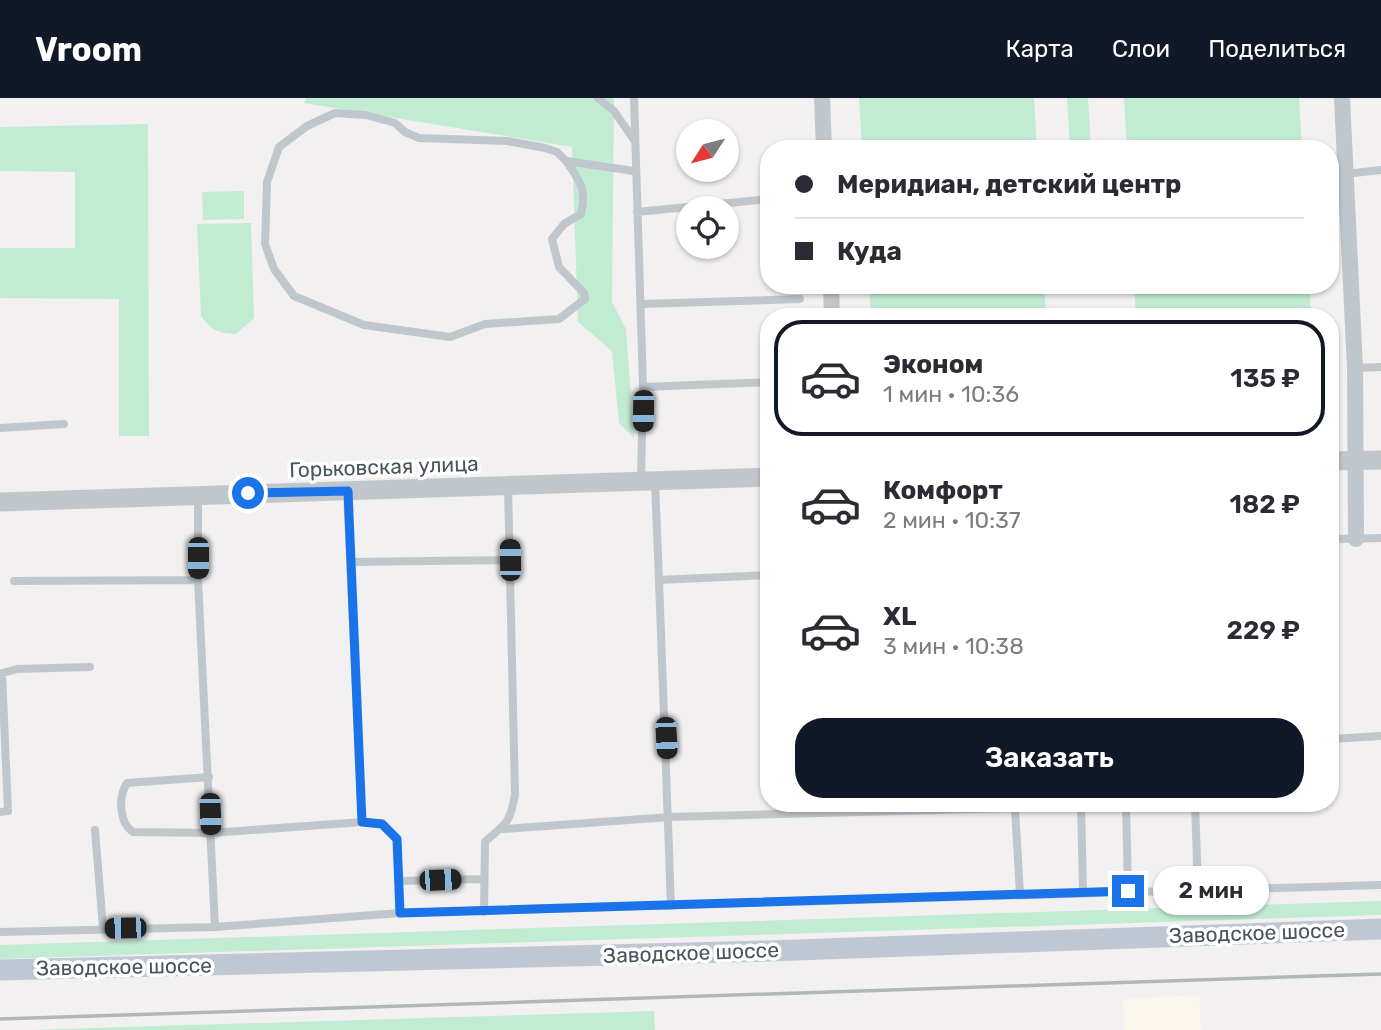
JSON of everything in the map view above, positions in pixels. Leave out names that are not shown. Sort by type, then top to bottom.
[{"type":"main road","name":"Заводское шоссе","points":[[0,970],[782,950],[1381,929]]},
{"type":"street","points":[[822,98],[824,140]]},
{"type":"street","points":[[1342,98],[1355,368],[1356,539]]},
{"type":"street","points":[[1339,461],[1381,460]]},
{"type":"street","name":"Горьковская улица","points":[[0,502],[760,477]]},
{"type":"lane","points":[[598,98],[614,111],[634,140]]},
{"type":"lane","points":[[634,98],[634,171],[643,387],[648,482],[659,580],[670,817],[671,906]]},
{"type":"lane","points":[[566,161],[583,186],[585,197],[581,214],[564,224],[552,239],[559,267],[584,293],[585,299],[559,320],[485,324],[450,337],[364,325],[294,296],[274,269],[265,244],[267,182],[279,147],[307,126],[335,113],[366,115],[395,123],[419,138],[507,141],[557,152],[566,161],[634,171]]},
{"type":"lane","points":[[1345,174],[1381,170]]},
{"type":"lane","points":[[637,212],[760,201]]},
{"type":"lane","points":[[641,304],[800,299]]},
{"type":"lane","points":[[1355,368],[1381,367]]},
{"type":"lane","points":[[643,387],[760,382]]},
{"type":"lane","points":[[0,428],[64,424]]},
{"type":"lane","points":[[484,912],[482,879],[485,842],[503,829],[511,815],[515,795],[508,486]]},
{"type":"lane","points":[[348,491],[362,822]]},
{"type":"lane","points":[[198,495],[198,580],[215,927]]},
{"type":"lane","points":[[1339,539],[1381,538]]},
{"type":"lane","points":[[351,562],[510,560]]},
{"type":"lane","points":[[659,580],[760,575]]},
{"type":"lane","points":[[14,581],[198,580]]},
{"type":"lane","points":[[0,812],[8,811],[1,673],[17,669],[90,667]]},
{"type":"lane","points":[[1339,739],[1381,737]]},
{"type":"lane","points":[[209,777],[133,780],[123,789],[122,818],[125,827],[132,832],[211,833],[362,822],[382,824],[397,839],[400,913]]},
{"type":"lane","points":[[503,829],[670,817],[862,812]]},
{"type":"lane","points":[[1015,812],[1020,895]]},
{"type":"lane","points":[[1080,812],[1083,893]]},
{"type":"lane","points":[[1126,812],[1128,891]]},
{"type":"lane","points":[[1195,812],[1198,890]]},
{"type":"lane","points":[[95,830],[103,928]]},
{"type":"lane","points":[[398,881],[482,879]]},
{"type":"lane","points":[[0,932],[215,927],[400,913],[1381,885]]},
{"type":"shaded area","points":[[1199,995],[1201,1030],[1124,1030],[1123,999]]},
{"type":"green space","points":[[306,98],[614,98],[612,302],[626,329],[634,438],[619,423],[612,351],[578,322],[572,147],[304,103]]},
{"type":"green space","points":[[859,98],[1034,98],[1036,140],[861,140]]},
{"type":"green space","points":[[1067,98],[1088,98],[1090,140],[1069,140]]},
{"type":"green space","points":[[1124,98],[1299,98],[1301,140],[1126,140]]},
{"type":"green space","points":[[148,124],[149,436],[119,436],[119,299],[0,298],[0,248],[75,248],[75,172],[0,171],[0,127]]},
{"type":"green space","points":[[244,191],[244,219],[203,220],[202,192]]},
{"type":"green space","points":[[251,223],[254,318],[236,334],[220,332],[208,325],[201,316],[197,224]]},
{"type":"green space","points":[[870,294],[1045,294],[1045,308],[870,308]]},
{"type":"green space","points":[[1135,294],[1310,294],[1311,308],[1135,308]]},
{"type":"green space","points":[[1381,901],[1381,915],[0,959],[0,945]]},
{"type":"green space","points":[[654,1011],[655,1030],[29,1030]]},
{"type":"railway","points":[[0,1019],[1381,974]]},
{"type":"route","points":[[248,493],[348,491],[362,822],[382,824],[388,827],[397,839],[400,913],[1128,891]]}]
